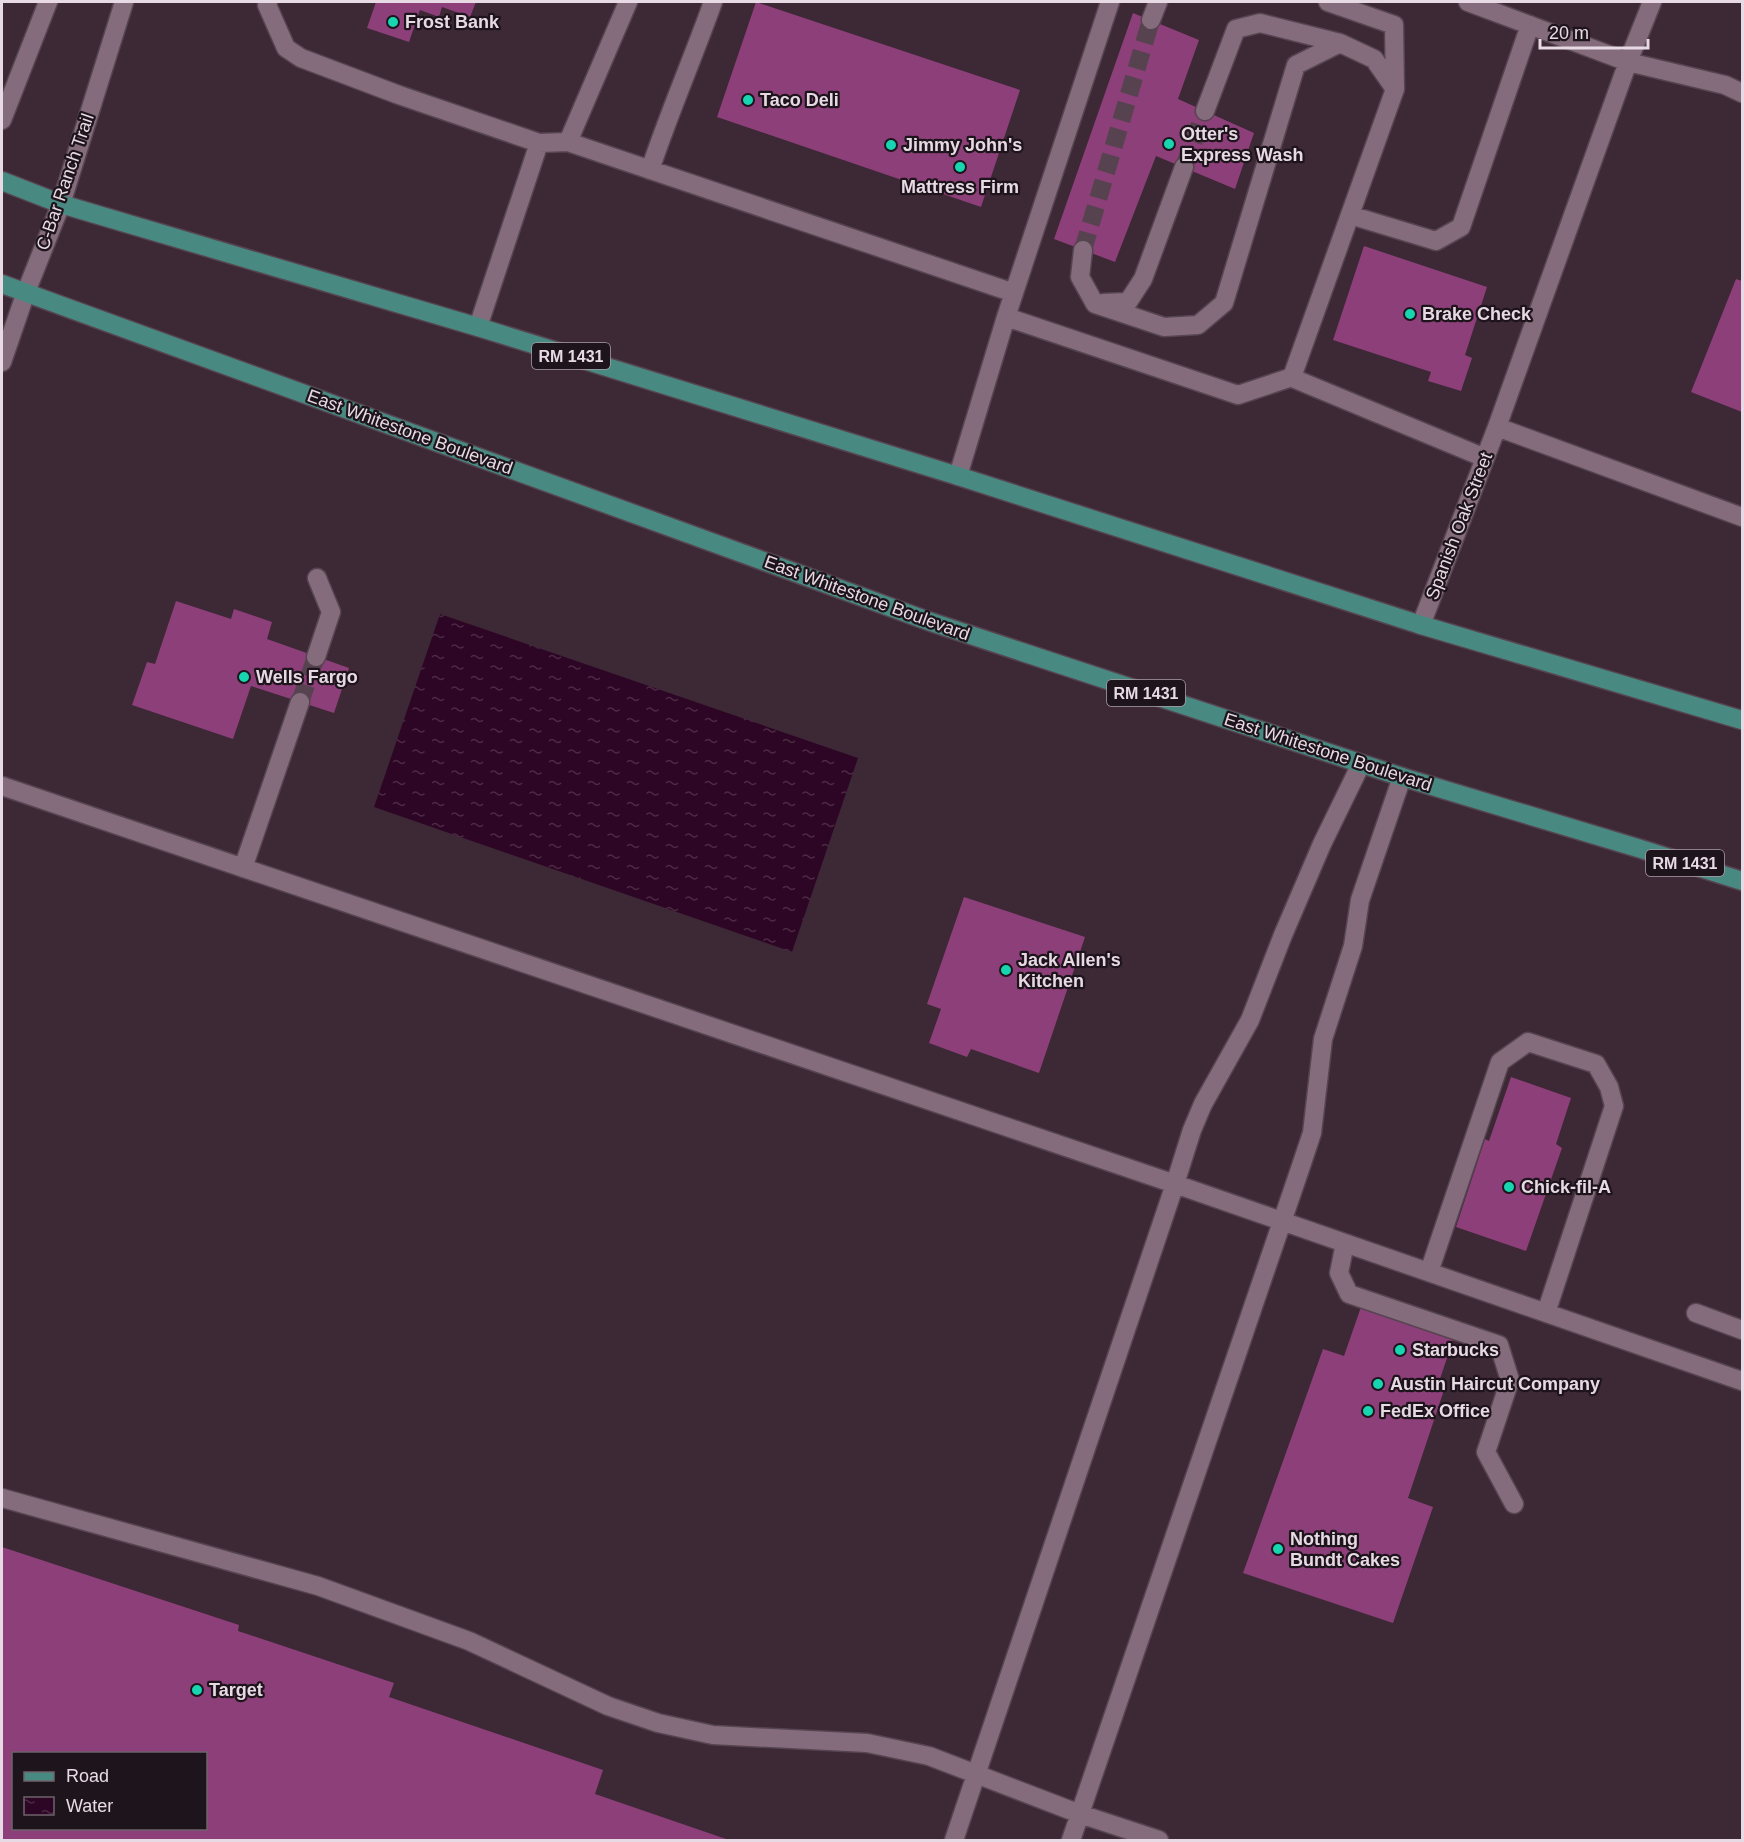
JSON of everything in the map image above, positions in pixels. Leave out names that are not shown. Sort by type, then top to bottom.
[{"type":"main road","name":"RM 1431","points":[[2,181],[61,204],[478,327],[958,476],[1421,625],[1743,720]]},
{"type":"main road","name":"East Whitestone Boulevard","points":[[2,284],[931,622],[1360,764],[1743,881]]},
{"type":"street","points":[[2,120],[48,2]]},
{"type":"street","name":"C-Bar Ranch Trail","points":[[2,362],[26,292],[61,204],[124,2]]},
{"type":"street","points":[[268,2],[267,5],[286,48],[301,58],[399,95],[539,143],[568,142],[1014,293]]},
{"type":"street","points":[[568,142],[628,2]]},
{"type":"street","points":[[651,170],[667,120],[692,61],[713,2]]},
{"type":"street","points":[[958,476],[1006,317],[1110,2]]},
{"type":"street","points":[[1151,20],[1158,2]]},
{"type":"street","points":[[1006,317],[1238,394],[1292,377],[1395,89],[1394,26],[1328,2]]},
{"type":"street","points":[[1468,2],[1628,62],[1725,85],[1743,93]]},
{"type":"street","name":"Spanish Oak Street","points":[[1421,625],[1497,427],[1628,62],[1652,2]]},
{"type":"street","points":[[1205,111],[1236,29],[1260,23],[1340,43],[1374,59],[1395,89]]},
{"type":"street","points":[[1350,215],[1436,241],[1461,227],[1530,25]]},
{"type":"street","points":[[1083,250],[1080,276],[1095,304],[1164,327],[1198,325],[1224,303],[1296,65],[1340,43]]},
{"type":"street","points":[[478,327],[539,143]]},
{"type":"street","points":[[1095,304],[1128,302],[1143,279],[1184,167]]},
{"type":"street","points":[[1290,377],[1485,458]]},
{"type":"street","points":[[1497,427],[1743,517]]},
{"type":"street","points":[[316,657],[331,612],[317,578]]},
{"type":"street","points":[[243,868],[300,702]]},
{"type":"street","points":[[954,1840],[1176,1184],[1192,1130],[1203,1104],[1250,1020],[1322,844],[1360,764]]},
{"type":"street","points":[[1071,1840],[1312,1133],[1323,1039],[1353,946],[1360,900],[1402,777]]},
{"type":"street","points":[[2,786],[1176,1184],[1743,1381]]},
{"type":"street","points":[[1429,1272],[1500,1062],[1528,1042],[1596,1064],[1609,1087],[1614,1106],[1546,1313]]},
{"type":"street","points":[[1345,1243],[1339,1273],[1349,1294],[1499,1345],[1510,1380],[1485,1452],[1514,1504]]},
{"type":"street","points":[[1696,1313],[1743,1330]]},
{"type":"street","points":[[2,1498],[337,1592],[469,1641],[599,1702],[658,1723],[713,1735],[867,1743],[929,1756],[1080,1814],[1159,1840]]},
{"type":"water","points":[[440,614],[858,758],[792,952],[374,807]]},
{"type":"building","name":"Frost Bank","points":[[376,2],[476,2],[470,17],[442,7],[439,17],[420,10],[409,42],[367,28]]},
{"type":"building","points":[[756,2],[1020,90],[981,207],[717,117]]},
{"type":"building","name":"Otter's Express Wash","points":[[1133,13],[1199,40],[1178,99],[1254,133],[1235,189],[1156,156],[1115,262],[1054,239]]},
{"type":"building","name":"Brake Check","points":[[1364,246],[1487,287],[1465,355],[1472,358],[1461,391],[1428,381],[1431,372],[1333,340]]},
{"type":"building","points":[[1736,279],[1742,281],[1742,412],[1691,392]]},
{"type":"building","name":"Wells Fargo","points":[[176,601],[231,619],[234,609],[272,622],[267,639],[349,668],[334,713],[251,686],[233,739],[132,705],[147,662],[155,664]]},
{"type":"building","name":"Jack Allen's Kitchen","points":[[964,897],[1085,937],[1039,1073],[971,1049],[967,1057],[929,1043],[941,1009],[927,1004]]},
{"type":"building","name":"Chick-fil-A","points":[[1511,1077],[1571,1098],[1556,1144],[1562,1148],[1526,1251],[1456,1227],[1485,1139],[1489,1141]]},
{"type":"building","points":[[1362,1304],[1455,1334],[1437,1388],[1444,1390],[1408,1498],[1433,1507],[1393,1623],[1243,1573],[1323,1349],[1344,1356]]},
{"type":"building","name":"Target","points":[[2,1547],[239,1625],[238,1631],[394,1683],[389,1697],[603,1770],[595,1794],[729,1840],[2,1840]]},
{"type":"tunnel","points":[[1083,250],[1151,20]]},
{"type":"tunnel","points":[[1184,167],[1205,111]]},
{"type":"tunnel","points":[[300,702],[316,657]]},
{"type":"place","name":"Frost Bank","points":[[393,22]]},
{"type":"place","name":"Taco Deli","points":[[748,100]]},
{"type":"place","name":"Otter's Express Wash","points":[[1169,144]]},
{"type":"place","name":"Jimmy John's","points":[[891,145]]},
{"type":"place","name":"Mattress Firm","points":[[960,167]]},
{"type":"place","name":"Brake Check","points":[[1410,314]]},
{"type":"place","name":"Wells Fargo","points":[[244,677]]},
{"type":"place","name":"Jack Allen's Kitchen","points":[[1006,970]]},
{"type":"place","name":"Chick-fil-A","points":[[1509,1187]]},
{"type":"place","name":"Starbucks","points":[[1400,1350]]},
{"type":"place","name":"Austin Haircut Company","points":[[1378,1384]]},
{"type":"place","name":"FedEx Office","points":[[1368,1411]]},
{"type":"place","name":"Nothing Bundt Cakes","points":[[1278,1549]]},
{"type":"place","name":"Target","points":[[197,1690]]}]
